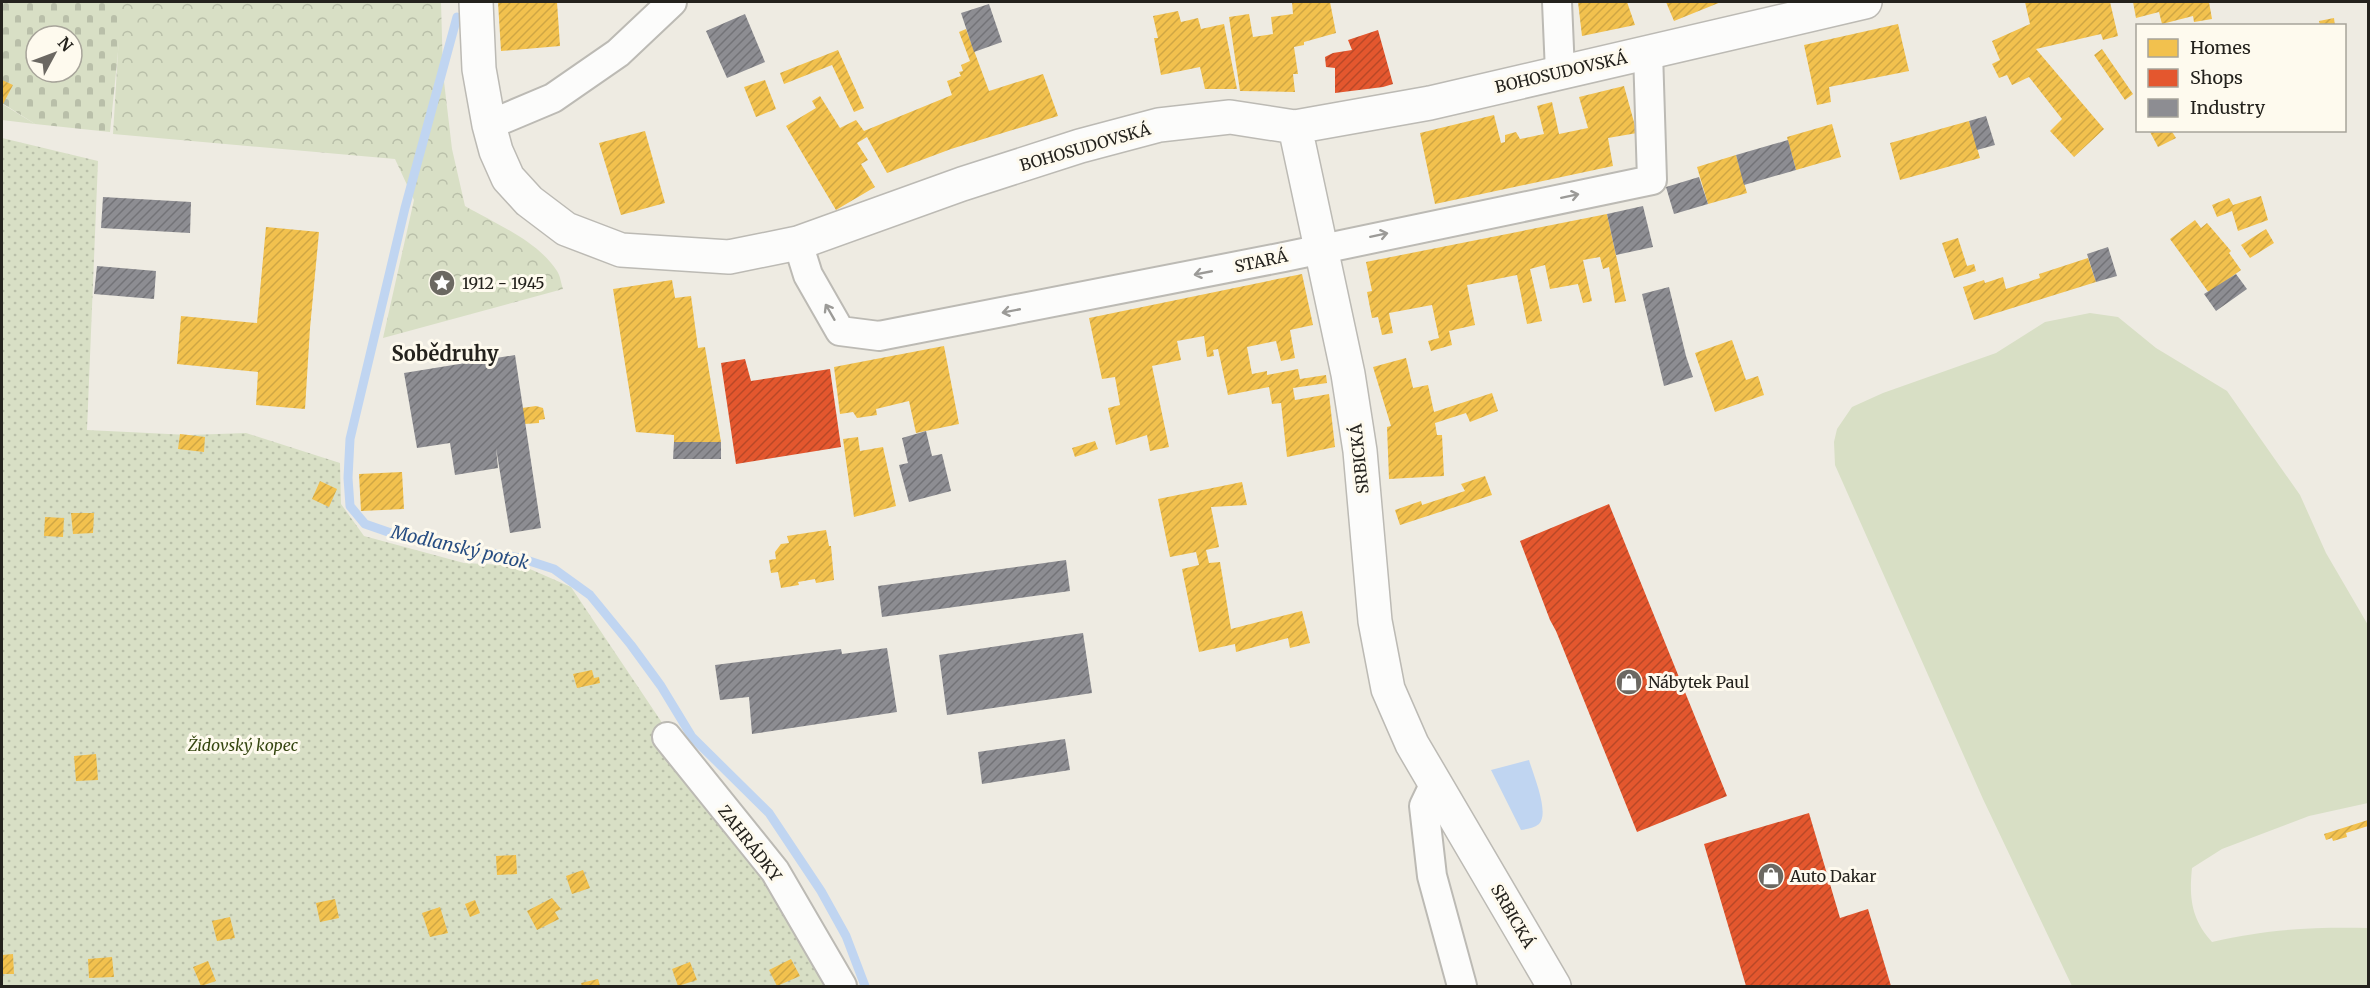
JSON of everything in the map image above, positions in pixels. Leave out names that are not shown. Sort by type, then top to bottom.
[{"type":"street","name":"BOHOSUDOVSKÁ","points":[[476,2],[479,69],[489,125],[496,150],[508,178],[529,201],[566,229],[621,250],[729,257],[798,243],[1037,160],[1159,125],[1230,117],[1295,127],[1430,103],[1865,2]]},
{"type":"street","points":[[489,125],[553,98],[618,53],[672,2]]},
{"type":"street","points":[[1557,2],[1560,72]]},
{"type":"street","name":"STARÁ","points":[[798,243],[808,275],[840,331],[879,336],[1116,291],[1652,180],[1648,52]]},
{"type":"street","name":"SRBICKÁ","points":[[1295,127],[1348,374],[1360,451],[1371,589],[1380,656],[1388,689],[1397,712],[1435,783],[1554,987]]},
{"type":"street","name":"ZAHRÁDKY","points":[[667,737],[775,871],[842,987]]},
{"type":"street","points":[[1435,783],[1424,806],[1432,876],[1462,987]]},
{"type":"green space","points":[[2,2],[123,2],[110,132],[35,124],[2,103]]},
{"type":"green space","points":[[121,2],[441,2],[443,73],[452,149],[465,206],[515,234],[539,251],[557,271],[563,289],[383,338],[414,200],[395,159],[113,134]]},
{"type":"green space","points":[[2,103],[4,105],[35,124],[2,120]]},
{"type":"green space","name":"Židovský kopec","points":[[2,138],[98,161],[87,430],[189,435],[246,433],[340,463],[341,504],[364,536],[464,563],[523,566],[571,587],[677,745],[803,888],[848,986],[2,986]]},
{"type":"green space","points":[[2090,313],[2118,317],[2156,348],[2227,391],[2300,495],[2326,553],[2368,625],[2368,803],[2309,816],[2222,849],[2192,868],[2191,898],[2200,925],[2212,942],[2252,934],[2290,930],[2368,928],[2368,986],[2072,986],[1983,799],[1835,465],[1834,442],[1837,429],[1852,407],[1883,393],[1996,353],[2045,322]]},
{"type":"water","points":[[1529,760],[1543,811],[1539,824],[1521,830],[1491,770]]},
{"type":"building: Homes","points":[[498,2],[557,2],[560,46],[501,51]]},
{"type":"building: Homes","points":[[1292,2],[1330,2],[1336,33],[1294,47],[1298,74],[1293,74],[1295,92],[1240,91],[1229,17],[1249,14],[1253,37],[1273,34],[1271,17],[1293,14]]},
{"type":"building: Homes","points":[[1578,2],[1627,2],[1635,25],[1582,36]]},
{"type":"building: Homes","points":[[1666,2],[1721,2],[1674,21]]},
{"type":"building: Homes","points":[[2025,2],[2110,2],[2118,36],[2103,40],[2101,34],[2036,49],[2104,129],[2074,157],[2050,131],[2062,119],[2029,77],[2012,85],[2007,75],[1999,78],[1992,64],[2000,60],[1992,41],[2030,24]]},
{"type":"building: Homes","points":[[2133,2],[2209,2],[2212,19],[2194,22],[2193,16],[2162,24],[2159,12],[2136,18]]},
{"type":"building: Homes","points":[[1178,11],[1181,22],[1198,18],[1201,29],[1224,24],[1237,89],[1205,89],[1200,67],[1161,75],[1154,38],[1158,38],[1153,16]]},
{"type":"building: Homes","points":[[2334,18],[2335,24],[2320,24],[2319,21]]},
{"type":"building: Homes","points":[[1898,24],[1909,71],[1829,87],[1831,102],[1817,105],[1804,45]]},
{"type":"building: Homes","points":[[966,29],[989,91],[1043,74],[1058,116],[951,149],[887,173],[867,137],[857,143],[868,160],[861,164],[875,187],[836,210],[786,126],[816,108],[812,101],[820,96],[840,128],[856,120],[864,131],[952,95],[947,81],[961,76],[959,72],[963,71],[961,65],[970,61],[959,32]]},
{"type":"building: Homes","points":[[2102,49],[2133,94],[2125,100],[2094,55]]},
{"type":"building: Homes","points":[[838,50],[864,108],[854,112],[832,65],[784,84],[780,73]]},
{"type":"building: Homes","points":[[2,80],[13,85],[3,104],[2,103]]},
{"type":"building: Homes","points":[[765,80],[776,109],[756,117],[744,87]]},
{"type":"building: Homes","points":[[1624,86],[1637,133],[1608,138],[1613,166],[1435,204],[1420,133],[1494,115],[1501,143],[1505,142],[1505,135],[1516,132],[1520,139],[1544,134],[1537,106],[1552,102],[1559,134],[1588,128],[1579,97]]},
{"type":"building: Homes","points":[[1969,121],[1980,158],[1900,180],[1890,143]]},
{"type":"building: Homes","points":[[1832,124],[1841,157],[1796,170],[1787,137]]},
{"type":"building: Homes","points":[[645,131],[665,203],[621,215],[599,143]]},
{"type":"building: Homes","points":[[2150,132],[2172,132],[2176,138],[2158,147]]},
{"type":"building: Homes","points":[[1736,155],[1747,193],[1708,204],[1697,167]]},
{"type":"building: Homes","points":[[2261,196],[2268,220],[2238,231],[2232,211],[2217,217],[2212,205],[2229,198],[2233,205]]},
{"type":"building: Homes","points":[[1607,214],[1626,301],[1615,303],[1609,267],[1603,269],[1600,257],[1583,260],[1592,301],[1583,303],[1578,284],[1550,289],[1545,265],[1530,269],[1542,321],[1527,324],[1517,275],[1467,285],[1475,325],[1449,331],[1452,345],[1431,351],[1428,341],[1439,338],[1432,305],[1389,313],[1393,333],[1382,335],[1378,317],[1372,318],[1367,292],[1372,291],[1366,262]]},
{"type":"building: Homes","points":[[2195,220],[2201,228],[2207,223],[2231,251],[2229,253],[2241,270],[2209,293],[2170,239]]},
{"type":"building: Homes","points":[[266,227],[319,232],[305,409],[256,405],[258,372],[177,364],[181,316],[257,323]]},
{"type":"building: Homes","points":[[2266,229],[2274,243],[2250,258],[2241,245]]},
{"type":"building: Homes","points":[[1958,238],[1967,266],[1974,264],[1976,271],[1954,278],[1942,243]]},
{"type":"building: Homes","points":[[2088,258],[2096,282],[1974,320],[1963,287],[2003,277],[2006,289],[2040,278],[2039,274]]},
{"type":"building: Homes","points":[[1302,274],[1313,325],[1290,330],[1295,358],[1281,361],[1276,341],[1247,347],[1252,374],[1267,371],[1267,375],[1298,369],[1300,379],[1326,375],[1327,383],[1293,388],[1295,400],[1329,394],[1335,447],[1287,457],[1281,403],[1272,404],[1269,387],[1228,395],[1218,349],[1213,350],[1214,356],[1207,357],[1204,336],[1177,341],[1181,360],[1152,366],[1169,447],[1150,451],[1147,435],[1116,445],[1108,408],[1120,405],[1115,377],[1102,379],[1089,318]]},
{"type":"building: Homes","points":[[672,280],[675,298],[691,296],[698,348],[705,347],[721,442],[674,442],[674,435],[636,432],[613,289]]},
{"type":"building: Homes","points":[[1732,340],[1746,380],[1758,376],[1764,395],[1715,412],[1695,353]]},
{"type":"building: Homes","points":[[944,346],[959,424],[916,433],[909,401],[876,409],[877,415],[857,418],[853,412],[840,414],[834,367]]},
{"type":"building: Homes","points":[[1406,358],[1413,388],[1428,385],[1434,412],[1492,393],[1498,411],[1470,422],[1466,413],[1435,423],[1437,435],[1442,435],[1444,476],[1389,479],[1387,427],[1391,426],[1373,367]]},
{"type":"building: Homes","points":[[536,406],[543,408],[545,419],[539,420],[539,423],[524,424],[522,408]]},
{"type":"building: Homes","points":[[180,434],[205,437],[204,452],[178,449]]},
{"type":"building: Homes","points":[[858,437],[860,451],[883,447],[896,506],[854,517],[843,439]]},
{"type":"building: Homes","points":[[1095,441],[1098,449],[1075,457],[1072,448]]},
{"type":"building: Homes","points":[[402,472],[404,509],[361,511],[359,474]]},
{"type":"building: Homes","points":[[1485,476],[1492,495],[1400,525],[1395,510],[1421,501],[1422,505],[1465,491],[1461,484]]},
{"type":"building: Homes","points":[[320,481],[337,489],[329,507],[312,499]]},
{"type":"building: Homes","points":[[1242,482],[1247,505],[1211,507],[1219,547],[1206,550],[1209,563],[1220,562],[1231,629],[1302,611],[1310,643],[1290,648],[1288,638],[1236,652],[1235,644],[1199,652],[1182,569],[1199,565],[1196,552],[1170,557],[1158,499]]},
{"type":"building: Homes","points":[[71,513],[94,513],[93,533],[73,534]]},
{"type":"building: Homes","points":[[45,517],[64,518],[63,537],[44,536]]},
{"type":"building: Homes","points":[[826,530],[829,546],[831,546],[834,580],[816,583],[815,579],[781,588],[778,572],[771,573],[769,560],[776,559],[775,552],[781,544],[789,543],[787,536]]},
{"type":"building: Homes","points":[[592,670],[594,678],[599,677],[600,683],[577,688],[573,674]]},
{"type":"building: Homes","points":[[96,754],[98,780],[76,781],[74,756]]},
{"type":"building: Homes","points":[[2368,820],[2368,826],[2346,833],[2347,837],[2333,841],[2332,838],[2326,840],[2324,834]]},
{"type":"building: Homes","points":[[516,855],[517,874],[497,875],[496,856]]},
{"type":"building: Homes","points":[[583,870],[590,888],[572,894],[566,876]]},
{"type":"building: Homes","points":[[552,898],[561,909],[555,912],[559,919],[537,930],[527,911]]},
{"type":"building: Homes","points":[[335,899],[339,918],[320,922],[316,903]]},
{"type":"building: Homes","points":[[475,900],[480,913],[470,917],[465,904]]},
{"type":"building: Homes","points":[[440,907],[448,933],[430,937],[422,913]]},
{"type":"building: Homes","points":[[230,917],[235,938],[217,941],[212,921]]},
{"type":"building: Homes","points":[[13,954],[14,974],[2,974],[2,955]]},
{"type":"building: Homes","points":[[112,957],[114,977],[89,978],[88,959]]},
{"type":"building: Homes","points":[[791,959],[800,976],[777,986],[769,970]]},
{"type":"building: Homes","points":[[208,961],[216,981],[201,986],[193,967]]},
{"type":"building: Homes","points":[[690,962],[697,980],[678,986],[672,969]]},
{"type":"building: Homes","points":[[598,979],[600,986],[582,986],[581,983]]},
{"type":"building: Shops","points":[[1378,30],[1393,84],[1335,93],[1335,68],[1326,67],[1325,57],[1333,53],[1352,50],[1348,40]]},
{"type":"building: Shops","points":[[745,359],[751,381],[830,369],[841,447],[736,464],[721,363]]},
{"type":"building: Shops","name":"Nábytek Paul","points":[[1609,504],[1727,796],[1637,832],[1520,541]]},
{"type":"building: Shops","name":"Auto Dakar","points":[[1809,813],[1840,918],[1868,909],[1891,986],[1746,986],[1704,844]]},
{"type":"building: Industry","points":[[989,4],[1002,42],[974,52],[961,13]]},
{"type":"building: Industry","points":[[745,14],[765,62],[727,78],[706,31]]},
{"type":"building: Industry","points":[[1986,116],[1995,145],[1977,150],[1969,121]]},
{"type":"building: Industry","points":[[1788,140],[1796,170],[1744,185],[1736,155]]},
{"type":"building: Industry","points":[[1699,177],[1708,204],[1674,214],[1666,187]]},
{"type":"building: Industry","points":[[103,197],[191,202],[190,233],[101,228]]},
{"type":"building: Industry","points":[[1643,206],[1653,247],[1616,255],[1607,214]]},
{"type":"building: Industry","points":[[2108,247],[2117,276],[2096,282],[2087,254]]},
{"type":"building: Industry","points":[[97,266],[156,271],[154,299],[94,294]]},
{"type":"building: Industry","points":[[2236,274],[2247,289],[2216,311],[2204,294]]},
{"type":"building: Industry","points":[[1669,287],[1693,377],[1664,386],[1642,294]]},
{"type":"building: Industry","points":[[515,355],[541,528],[510,533],[496,448],[498,468],[455,475],[450,443],[417,448],[404,373]]},
{"type":"building: Industry","points":[[926,431],[932,456],[942,454],[951,491],[909,502],[899,465],[908,463],[902,438]]},
{"type":"building: Industry","points":[[674,442],[721,442],[721,459],[673,459]]},
{"type":"building: Industry","points":[[1066,560],[1070,591],[882,617],[878,586]]},
{"type":"building: Industry","points":[[1083,633],[1092,693],[947,715],[939,655]]},
{"type":"building: Industry","points":[[887,648],[897,712],[752,734],[749,697],[720,700],[715,665],[841,649],[842,654]]},
{"type":"building: Industry","points":[[1065,739],[1070,770],[982,784],[978,752]]},
{"type":"waterway","name":"Modlanský potok","points":[[457,17],[405,208],[350,439],[348,478],[350,506],[365,524],[391,533],[520,558],[554,569],[590,595],[661,686],[692,737],[769,813],[821,891],[846,936],[865,986]]},
{"type":"place","name":"1912 - 1945","points":[[442,283]]},
{"type":"place","name":"Nábytek Paul","points":[[1629,682]]},
{"type":"place","name":"Auto Dakar","points":[[1771,876]]},
{"type":"district","name":"Sobědruhy","points":[[445,353]]}]
